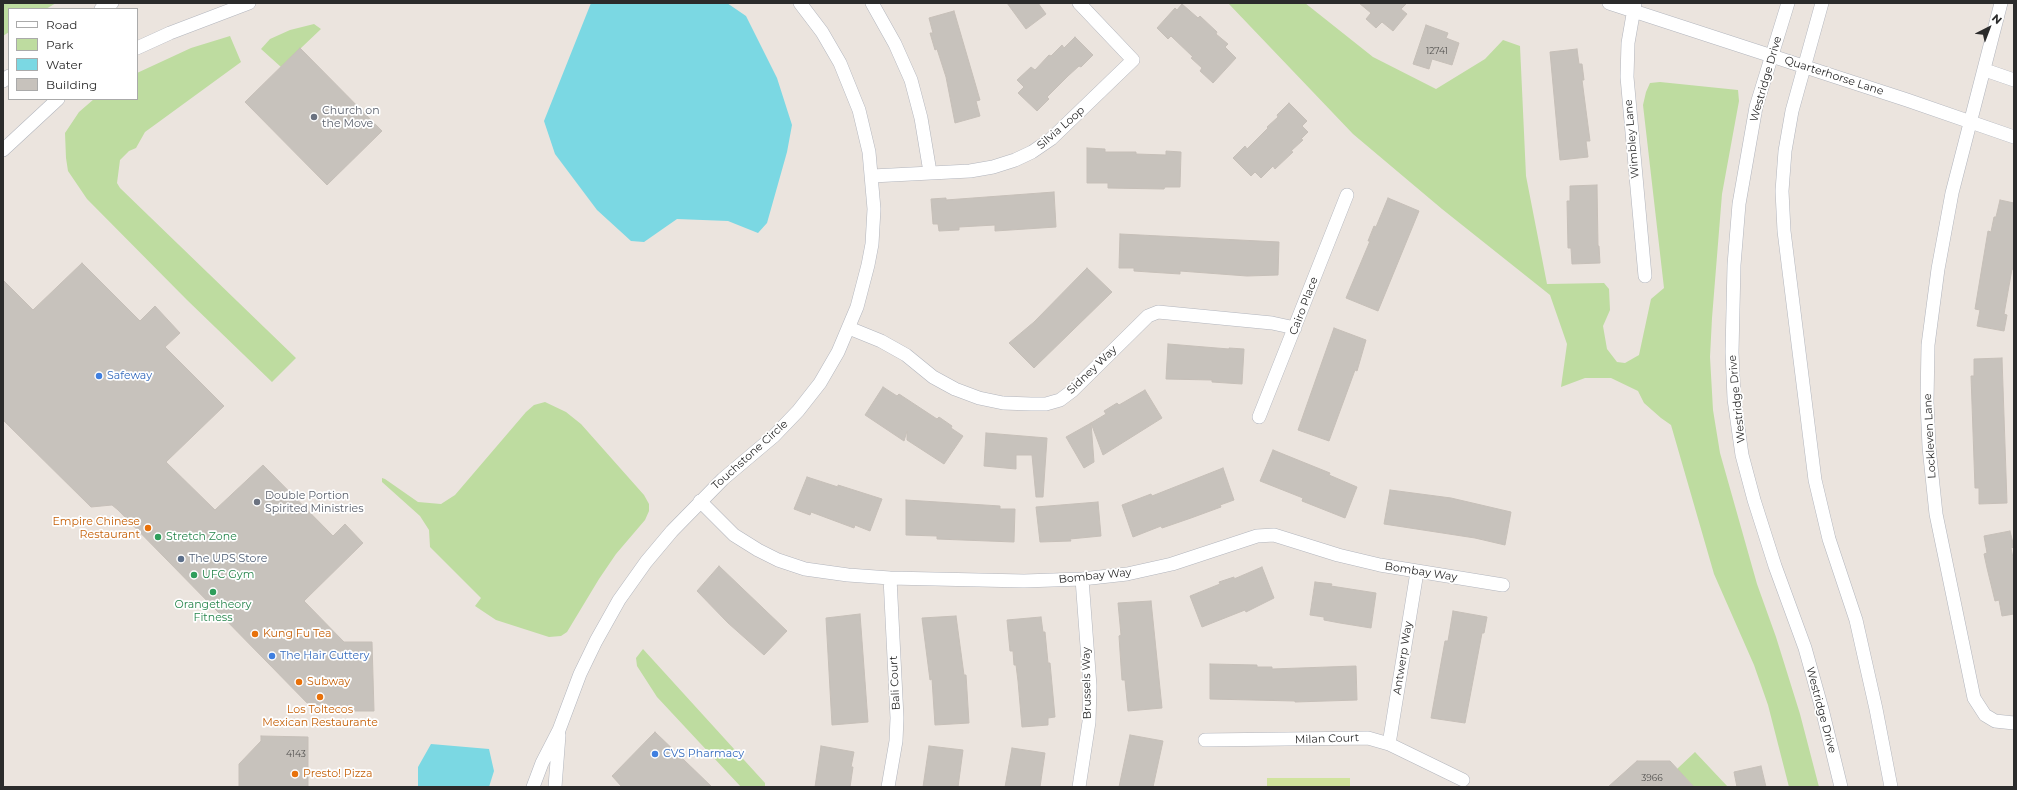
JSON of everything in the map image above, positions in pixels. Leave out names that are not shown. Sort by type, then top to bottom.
[{"type":"street","points":[[103,8],[112,3]]},
{"type":"street","points":[[138,48],[170,33],[249,3]]},
{"type":"street","name":"Touchstone Circle","points":[[533,787],[542,763],[559,730],[583,668],[619,600],[646,562],[700,501],[723,479],[774,436],[798,411],[820,383],[849,328],[858,307],[871,251],[874,209],[872,176],[864,130],[848,83],[825,38],[800,3]]},
{"type":"street","points":[[872,3],[895,44],[910,80],[921,118],[930,172]]},
{"type":"street","name":"Silvia Loop","points":[[872,176],[993,167],[1015,160],[1032,152],[1051,139],[1133,60],[1079,3]]},
{"type":"street","name":"Quarterhorse Lane","points":[[1608,3],[1634,7],[1771,56],[1907,100],[2014,137]]},
{"type":"street","name":"Westridge Drive","points":[[1788,3],[1756,107],[1739,204],[1734,265],[1732,344],[1734,399],[1742,455],[1754,500],[1775,566],[1805,648],[1841,787]]},
{"type":"street","points":[[1822,3],[1792,111],[1785,151],[1782,191],[1784,231],[1815,480],[1829,539],[1856,620],[1876,709],[1891,787]]},
{"type":"street","name":"Lockleven Lane","points":[[2001,3],[1985,70],[1952,193],[1938,269],[1930,330],[1927,402],[1929,447],[1936,514],[1974,698],[1984,715],[1995,721],[2014,723]]},
{"type":"street","name":"Wimbley Lane","points":[[1634,7],[1628,43],[1628,90],[1645,276]]},
{"type":"street","points":[[1985,70],[2014,80]]},
{"type":"street","points":[[3,150],[57,100]]},
{"type":"street","name":"Cairo Place","points":[[1259,417],[1347,195]]},
{"type":"street","name":"Sidney Way","points":[[849,328],[881,341],[906,355],[933,377],[955,389],[979,398],[1003,403],[1031,404],[1046,404],[1060,400],[1072,391],[1143,320],[1158,312],[1272,323],[1295,328]]},
{"type":"street","name":"Bombay Way","points":[[700,501],[734,534],[758,550],[778,560],[805,569],[890,578],[1024,581],[1082,579],[1127,574],[1172,564],[1257,536],[1281,537],[1338,555],[1417,572],[1502,585]]},
{"type":"street","name":"Antwerp Way","points":[[1389,744],[1417,572]]},
{"type":"street","name":"Bali Court","points":[[888,787],[896,740],[897,718],[890,578]]},
{"type":"street","name":"Brussels Way","points":[[1079,787],[1089,722],[1090,686],[1082,579]]},
{"type":"street","name":"Touchstone Circle","points":[[556,787],[559,730]]},
{"type":"street","name":"Milan Court","points":[[1206,740],[1368,738],[1389,744],[1463,780]]},
{"type":"green space","points":[[3,3],[56,3],[48,8],[8,8],[8,33],[3,36]]},
{"type":"green space","points":[[1228,3],[1305,3],[1373,57],[1436,89],[1485,59],[1503,40],[1520,46],[1526,176],[1547,284],[1604,283],[1609,289],[1610,310],[1603,326],[1607,349],[1617,362],[1625,363],[1639,355],[1651,299],[1664,288],[1643,105],[1650,83],[1660,82],[1738,90],[1739,101],[1722,194],[1712,318],[1710,357],[1713,410],[1720,453],[1757,584],[1776,637],[1800,714],[1819,787],[1789,787],[1768,705],[1754,665],[1714,574],[1671,425],[1644,403],[1638,391],[1611,378],[1585,378],[1561,387],[1567,344],[1550,295],[1442,209],[1353,134]]},
{"type":"green space","points":[[314,24],[321,29],[281,67],[261,49],[270,39],[290,30]]},
{"type":"green space","points":[[230,36],[241,62],[145,132],[136,148],[129,151],[120,160],[117,183],[120,188],[296,358],[272,382],[187,300],[87,199],[68,171],[65,133],[79,112],[93,100],[138,100],[138,73],[191,48]]},
{"type":"green space","points":[[545,402],[566,412],[581,424],[644,495],[649,504],[649,511],[645,520],[616,554],[567,632],[561,636],[549,637],[496,620],[475,606],[481,598],[430,547],[429,530],[420,516],[382,482],[382,478],[385,479],[418,502],[441,504],[455,495],[526,412],[534,405]]},
{"type":"green space","points":[[643,649],[765,783],[765,787],[741,787],[657,697],[637,666],[636,658]]},
{"type":"green space","points":[[1695,752],[1728,787],[1694,787],[1677,769]]},
{"type":"green space","points":[[1267,778],[1350,778],[1350,787],[1267,787]]},
{"type":"water","points":[[591,3],[727,3],[746,16],[777,78],[792,125],[787,152],[767,223],[758,233],[728,221],[677,219],[644,242],[631,241],[597,210],[555,154],[544,121]]},
{"type":"water","points":[[431,744],[489,749],[494,771],[489,787],[418,787],[418,767]]},
{"type":"building","points":[[1007,3],[1038,3],[1046,14],[1026,29]]},
{"type":"building","points":[[1359,3],[1407,3],[1401,9],[1407,14],[1393,31],[1382,22],[1376,28],[1366,19],[1371,13]]},
{"type":"building","points":[[1182,4],[1198,18],[1200,16],[1217,32],[1216,34],[1228,44],[1225,47],[1236,58],[1213,83],[1200,71],[1202,68],[1191,58],[1193,57],[1171,36],[1168,39],[1157,28],[1175,8],[1177,10]]},
{"type":"building","points":[[954,11],[980,100],[976,101],[980,116],[955,123],[946,77],[930,33],[933,33],[929,18]]},
{"type":"building","points":[[1426,25],[1448,33],[1446,38],[1459,43],[1452,65],[1432,59],[1429,69],[1413,64]]},
{"type":"building","points":[[1075,37],[1093,55],[1081,67],[1079,66],[1068,76],[1047,97],[1049,99],[1037,111],[1018,93],[1024,87],[1017,80],[1031,67],[1035,70],[1049,55],[1051,56],[1062,45],[1064,48]]},
{"type":"building","name":"Church on the Move","points":[[300,48],[382,131],[327,185],[245,102]]},
{"type":"building","points":[[1577,49],[1579,64],[1582,64],[1584,80],[1582,80],[1590,141],[1586,141],[1588,157],[1560,160],[1550,52]]},
{"type":"building","points":[[1289,103],[1307,121],[1302,126],[1308,132],[1301,139],[1303,140],[1291,151],[1293,152],[1275,169],[1273,166],[1261,178],[1255,172],[1251,176],[1233,158],[1245,146],[1247,149],[1268,128],[1267,127],[1278,117],[1277,115]]},
{"type":"building","points":[[1087,148],[1105,149],[1105,152],[1136,152],[1136,154],[1166,155],[1166,151],[1181,152],[1180,187],[1165,187],[1164,189],[1108,188],[1108,183],[1087,183]]},
{"type":"building","points":[[1597,185],[1598,246],[1600,263],[1572,264],[1571,248],[1568,248],[1567,201],[1570,201],[1570,186]]},
{"type":"building","points":[[1054,192],[1056,227],[995,231],[995,225],[959,227],[959,230],[939,231],[938,224],[933,224],[931,199],[946,198],[946,200]]},
{"type":"building","points":[[1388,198],[1419,211],[1378,311],[1346,298],[1370,241],[1368,241],[1374,226],[1376,227]]},
{"type":"building","points":[[2000,200],[2014,203],[2014,270],[2012,269],[2004,314],[2007,315],[2004,331],[1977,326],[1980,310],[1975,309],[1988,231],[1991,232]]},
{"type":"building","points":[[1120,234],[1279,242],[1278,275],[1247,276],[1180,271],[1180,274],[1134,271],[1134,268],[1119,268]]},
{"type":"building","points":[[82,263],[140,321],[155,306],[180,333],[165,347],[224,406],[166,462],[215,510],[263,465],[333,536],[345,524],[363,543],[304,601],[344,642],[372,642],[374,711],[315,711],[118,510],[112,505],[91,507],[3,420],[3,280],[33,310]]},
{"type":"building","points":[[1087,268],[1112,292],[1034,368],[1009,343],[1034,322]]},
{"type":"building","points":[[1334,328],[1366,340],[1357,371],[1355,370],[1329,441],[1298,430]]},
{"type":"building","points":[[1168,344],[1244,349],[1242,384],[1212,382],[1212,380],[1166,379]]},
{"type":"building","points":[[2002,358],[2007,503],[1979,504],[1979,488],[1975,488],[1971,376],[1974,376],[1974,359]]},
{"type":"building","points":[[883,387],[897,396],[899,394],[937,419],[939,417],[963,436],[944,464],[907,440],[907,431],[904,441],[865,415]]},
{"type":"building","points":[[1145,390],[1162,418],[1103,455],[1091,423],[1106,414],[1104,411],[1117,403],[1119,405]]},
{"type":"building","points":[[1091,423],[1094,462],[1084,468],[1066,437]]},
{"type":"building","points":[[986,433],[1047,438],[1043,497],[1036,497],[1032,455],[1016,455],[1016,469],[984,466]]},
{"type":"building","points":[[1273,450],[1330,473],[1329,475],[1357,487],[1345,518],[1302,501],[1303,498],[1260,481]]},
{"type":"building","points":[[1223,468],[1234,500],[1220,505],[1221,507],[1191,518],[1162,528],[1161,526],[1133,537],[1122,505],[1151,494],[1152,496]]},
{"type":"building","points":[[807,477],[882,499],[870,531],[855,525],[854,528],[811,512],[810,515],[794,509]]},
{"type":"building","points":[[1390,490],[1451,498],[1511,512],[1505,545],[1475,538],[1384,524]]},
{"type":"building","points":[[906,500],[1000,506],[1000,509],[1015,509],[1014,542],[937,539],[937,536],[906,535]]},
{"type":"building","points":[[1098,502],[1101,536],[1070,539],[1071,541],[1040,542],[1036,507]]},
{"type":"building","points":[[2010,531],[2014,547],[2011,548],[2014,563],[2014,614],[2002,616],[1999,600],[1995,601],[1987,568],[1984,554],[1987,553],[1984,536]]},
{"type":"building","points":[[719,566],[787,631],[764,655],[728,623],[697,591]]},
{"type":"building","points":[[1262,567],[1274,598],[1246,612],[1245,610],[1202,627],[1190,596],[1220,584],[1219,582],[1234,577],[1234,579]]},
{"type":"building","points":[[1315,582],[1376,593],[1371,628],[1324,620],[1324,617],[1310,615]]},
{"type":"building","points":[[1151,601],[1162,708],[1128,711],[1125,680],[1122,680],[1119,636],[1121,635],[1118,603]]},
{"type":"building","points":[[1453,611],[1487,617],[1484,633],[1482,633],[1465,723],[1431,718],[1445,641],[1448,641]]},
{"type":"building","points":[[860,614],[868,722],[832,725],[826,618]]},
{"type":"building","points":[[956,616],[964,675],[966,675],[969,723],[935,725],[932,679],[930,680],[922,618]]},
{"type":"building","points":[[1041,617],[1043,632],[1045,632],[1048,663],[1050,663],[1055,717],[1048,718],[1048,725],[1022,727],[1016,665],[1014,665],[1013,651],[1010,651],[1007,620]]},
{"type":"building","points":[[1210,664],[1257,665],[1257,667],[1272,667],[1272,669],[1356,666],[1357,700],[1295,702],[1210,699]]},
{"type":"building","name":"CVS Pharmacy","points":[[655,732],[712,787],[622,787],[612,776]]},
{"type":"building","points":[[1130,735],[1163,741],[1153,787],[1119,787]]},
{"type":"building","points":[[261,736],[308,737],[308,787],[239,787],[239,764],[261,741]]},
{"type":"building","points":[[821,746],[854,752],[851,767],[853,767],[850,787],[815,787]]},
{"type":"building","points":[[929,746],[963,750],[958,787],[923,787]]},
{"type":"building","points":[[1012,748],[1045,753],[1040,787],[1005,787]]},
{"type":"building","points":[[1637,761],[1670,761],[1694,787],[1608,787]]},
{"type":"building","points":[[1761,766],[1766,787],[1737,787],[1734,772]]},
{"type":"place","name":"Church on the Move","points":[[314,117]]},
{"type":"place","name":"Safeway","points":[[99,376]]},
{"type":"place","name":"Double Portion Spirited Ministries","points":[[257,502]]},
{"type":"place","name":"Empire Chinese Restaurant","points":[[148,528]]},
{"type":"place","name":"Stretch Zone","points":[[158,537]]},
{"type":"place","name":"The UPS Store","points":[[181,559]]},
{"type":"place","name":"UFC Gym","points":[[194,575]]},
{"type":"place","name":"Orangetheory Fitness","points":[[213,592]]},
{"type":"place","name":"Kung Fu Tea","points":[[255,634]]},
{"type":"place","name":"The Hair Cuttery","points":[[272,656]]},
{"type":"place","name":"Subway","points":[[299,682]]},
{"type":"place","name":"Los Toltecos Mexican Restaurante","points":[[320,697]]},
{"type":"place","name":"CVS Pharmacy","points":[[655,754]]},
{"type":"place","name":"Presto! Pizza","points":[[295,774]]}]
